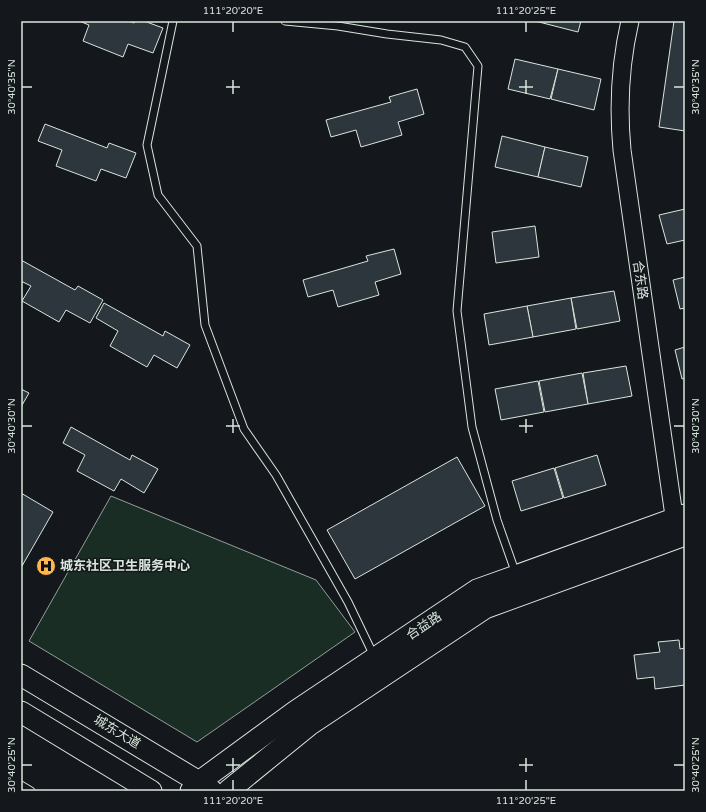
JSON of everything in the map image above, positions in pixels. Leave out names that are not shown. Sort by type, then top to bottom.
[{"type":"main road","name":"合益路","points":[[201,788],[296,710],[477,590],[517,576],[681,527]]},
{"type":"main road","name":"合益路","points":[[228,791],[309,725],[485,608],[681,527]]},
{"type":"main road","name":"城东大道","points":[[21,674],[201,788]]},
{"type":"main road","points":[[21,712],[151,791]]},
{"type":"street","name":"合东路","points":[[630,21],[622,61],[620,91],[622,150],[681,527]]},
{"type":"lane","points":[[173,21],[147,145],[158,195],[197,246],[205,325],[244,429],[276,475],[348,602],[375,658]]},
{"type":"lane","points":[[285,21],[338,26],[387,34],[441,40],[465,47],[478,66],[457,311],[472,427],[497,520],[517,576]]},
{"type":"lane","points":[[21,785],[31,791]]},
{"type":"green space","points":[[111,496],[316,580],[355,632],[197,742],[29,641]]},
{"type":"building","points":[[79,21],[129,21],[134,23],[135,21],[144,21],[163,28],[153,53],[128,44],[123,57],[83,41],[89,25]]},
{"type":"building","points":[[535,21],[581,21],[578,32]]},
{"type":"building","points":[[674,21],[685,21],[685,131],[659,127]]},
{"type":"building","points":[[515,59],[558,69],[550,99],[508,89]]},
{"type":"building","points":[[558,69],[601,79],[594,110],[551,99]]},
{"type":"building","points":[[417,89],[424,114],[398,122],[402,135],[361,147],[356,130],[331,137],[326,120],[391,102],[389,97]]},
{"type":"building","points":[[45,124],[107,148],[109,143],[136,153],[126,178],[101,169],[96,181],[56,166],[62,150],[38,141]]},
{"type":"building","points":[[502,136],[545,147],[538,177],[495,167]]},
{"type":"building","points":[[545,147],[588,157],[581,187],[538,177]]},
{"type":"building","points":[[685,209],[685,240],[667,244],[659,215]]},
{"type":"building","points":[[535,226],[539,257],[496,263],[492,232]]},
{"type":"building","points":[[394,249],[401,274],[375,282],[379,295],[338,307],[333,290],[308,297],[303,280],[368,261],[366,256]]},
{"type":"building","points":[[21,260],[75,290],[78,286],[103,300],[90,323],[66,310],[59,322],[22,301],[31,286],[21,281]]},
{"type":"building","points":[[685,277],[685,308],[680,309],[673,280]]},
{"type":"building","points":[[614,291],[620,321],[577,329],[571,298]]},
{"type":"building","points":[[571,298],[576,329],[533,337],[527,306]]},
{"type":"building","points":[[104,303],[163,336],[165,331],[190,345],[177,368],[154,355],[147,367],[110,346],[118,331],[96,318]]},
{"type":"building","points":[[527,306],[533,337],[489,345],[484,314]]},
{"type":"building","points":[[685,347],[685,378],[682,379],[675,350]]},
{"type":"building","points":[[626,366],[632,396],[588,404],[583,373]]},
{"type":"building","points":[[582,373],[588,404],[545,412],[539,381]]},
{"type":"building","points":[[538,381],[544,412],[501,420],[495,389]]},
{"type":"building","points":[[21,389],[29,393],[21,407]]},
{"type":"building","points":[[71,427],[130,460],[132,455],[158,469],[144,493],[121,479],[114,491],[77,471],[85,455],[63,443]]},
{"type":"building","points":[[597,455],[606,485],[564,498],[555,468]]},
{"type":"building","points":[[457,457],[485,506],[355,579],[327,530]]},
{"type":"building","points":[[554,468],[563,498],[521,511],[512,481]]},
{"type":"building","points":[[21,493],[53,512],[22,566],[21,565]]},
{"type":"building","points":[[679,640],[680,649],[685,648],[685,685],[655,689],[654,677],[637,679],[634,655],[660,652],[658,642]]},
{"type":"place","name":"城东社区卫生服务中心","points":[[46,566]]}]
